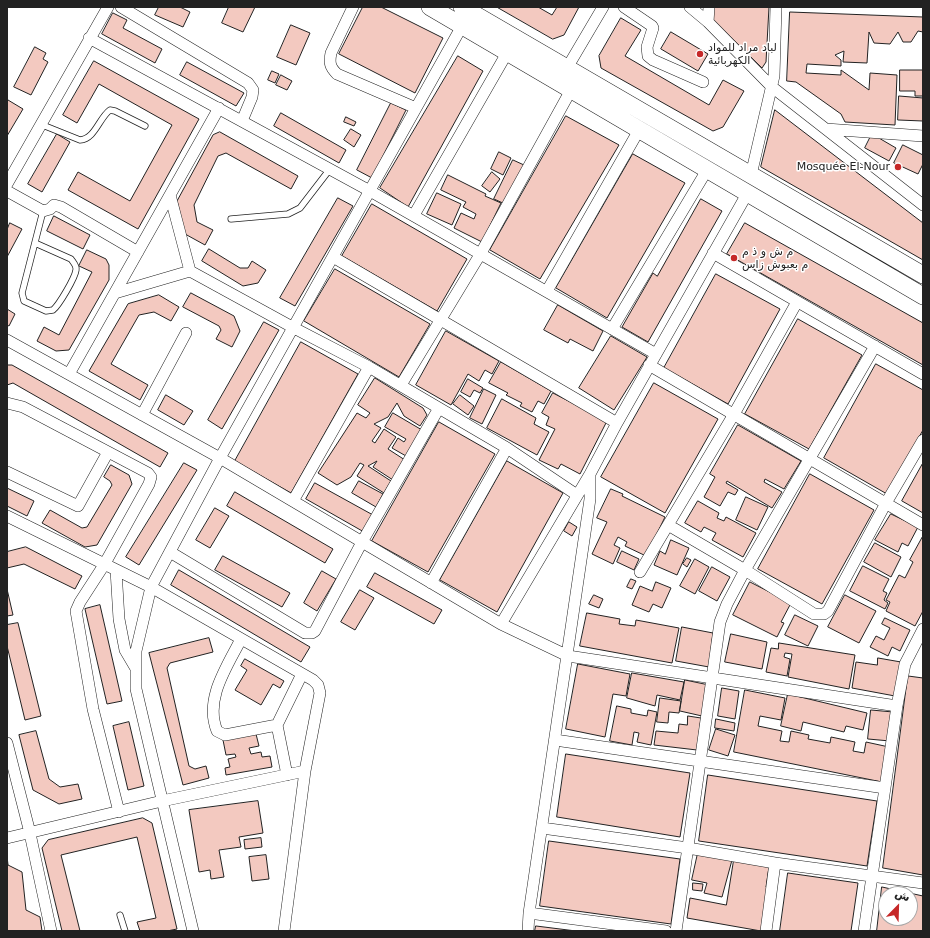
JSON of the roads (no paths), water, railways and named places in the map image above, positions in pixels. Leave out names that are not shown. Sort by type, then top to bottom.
[{"type":"main road","points":[[430,7],[923,296]]},
{"type":"main road","points":[[462,7],[923,275]]},
{"type":"street","points":[[7,184],[108,7]]},
{"type":"street","points":[[121,7],[248,83],[253,90],[252,97],[242,121]]},
{"type":"street","points":[[353,7],[331,52],[329,61],[331,68],[337,74],[416,108]]},
{"type":"street","points":[[567,68],[603,7]]},
{"type":"street","points":[[624,7],[652,26],[653,28],[647,47],[648,56],[652,60],[703,82]]},
{"type":"street","points":[[690,7],[708,22],[772,87],[923,205]]},
{"type":"street","points":[[708,22],[709,7]]},
{"type":"street","points":[[751,175],[774,76],[776,7]]},
{"type":"street","points":[[193,931],[136,689],[136,651],[151,587],[220,458],[462,26]]},
{"type":"street","points":[[89,38],[370,190],[656,354]]},
{"type":"street","points":[[414,215],[507,53]]},
{"type":"street","points":[[401,385],[481,253],[571,90]]},
{"type":"street","points":[[69,374],[219,108]]},
{"type":"street","points":[[826,129],[923,136]]},
{"type":"street","points":[[547,291],[639,130]]},
{"type":"street","points":[[612,329],[707,170]]},
{"type":"street","points":[[7,190],[43,211],[50,209],[54,205],[61,207],[138,252]]},
{"type":"street","points":[[501,624],[590,474],[649,365],[748,194]]},
{"type":"street","points":[[170,195],[190,271]]},
{"type":"street","points":[[714,253],[923,374]]},
{"type":"street","points":[[333,257],[617,423]]},
{"type":"street","points":[[115,293],[190,271],[401,385],[507,448],[577,494]]},
{"type":"street","points":[[640,572],[734,414],[797,302]]},
{"type":"street","points":[[142,415],[186,333]]},
{"type":"street","points":[[7,340],[220,458],[501,624],[568,656],[713,676],[897,706]]},
{"type":"street","points":[[676,931],[720,622],[727,604],[745,570],[875,346]]},
{"type":"street","points":[[649,365],[923,525]]},
{"type":"street","points":[[293,502],[369,367]]},
{"type":"street","points":[[7,403],[23,407],[148,473],[151,477],[149,484],[104,565],[80,602],[76,617],[93,709],[119,812]]},
{"type":"street","points":[[170,552],[309,634],[315,631],[362,542],[439,408]]},
{"type":"street","points":[[668,525],[745,570],[814,614],[824,614],[828,611],[886,503],[923,440]]},
{"type":"street","points":[[431,583],[507,448]]},
{"type":"street","points":[[7,472],[78,506],[108,452]]},
{"type":"street","points":[[528,931],[529,913],[590,499],[590,474]]},
{"type":"street","points":[[7,516],[151,587],[313,680],[318,685],[320,693],[305,771],[284,931]]},
{"type":"street","points":[[116,570],[119,619],[123,642],[125,650],[135,667]]},
{"type":"street","points":[[864,931],[897,706],[905,664],[923,629]]},
{"type":"street","points":[[241,639],[216,691],[213,703],[217,731],[225,735],[277,725]]},
{"type":"street","points":[[287,775],[277,725],[302,674]]},
{"type":"street","points":[[555,740],[885,788]]},
{"type":"street","points":[[7,743],[30,833],[51,931]]},
{"type":"street","points":[[7,838],[162,801],[305,771]]},
{"type":"street","points":[[542,828],[923,883]]},
{"type":"street","points":[[766,931],[775,862]]},
{"type":"street","points":[[529,913],[666,931]]},
{"type":"lane","points":[[40,124],[80,140],[91,136],[104,115],[110,110],[115,110],[145,126]]},
{"type":"lane","points":[[231,219],[288,214],[300,208],[330,169]]},
{"type":"lane","points":[[35,243],[71,259],[75,264],[76,270],[58,305],[53,310],[46,310],[24,301],[22,298],[22,293],[43,211]]},
{"type":"lane","points":[[120,915],[125,931]]},
{"type":"place","name":"لباد مراد للمواد الكهربائية","points":[[700,54]]},
{"type":"place","name":"Mosquée El-Nour","points":[[898,167]]},
{"type":"place","name":"م ش و ذ م م بعبوش زاس","points":[[734,258]]}]
